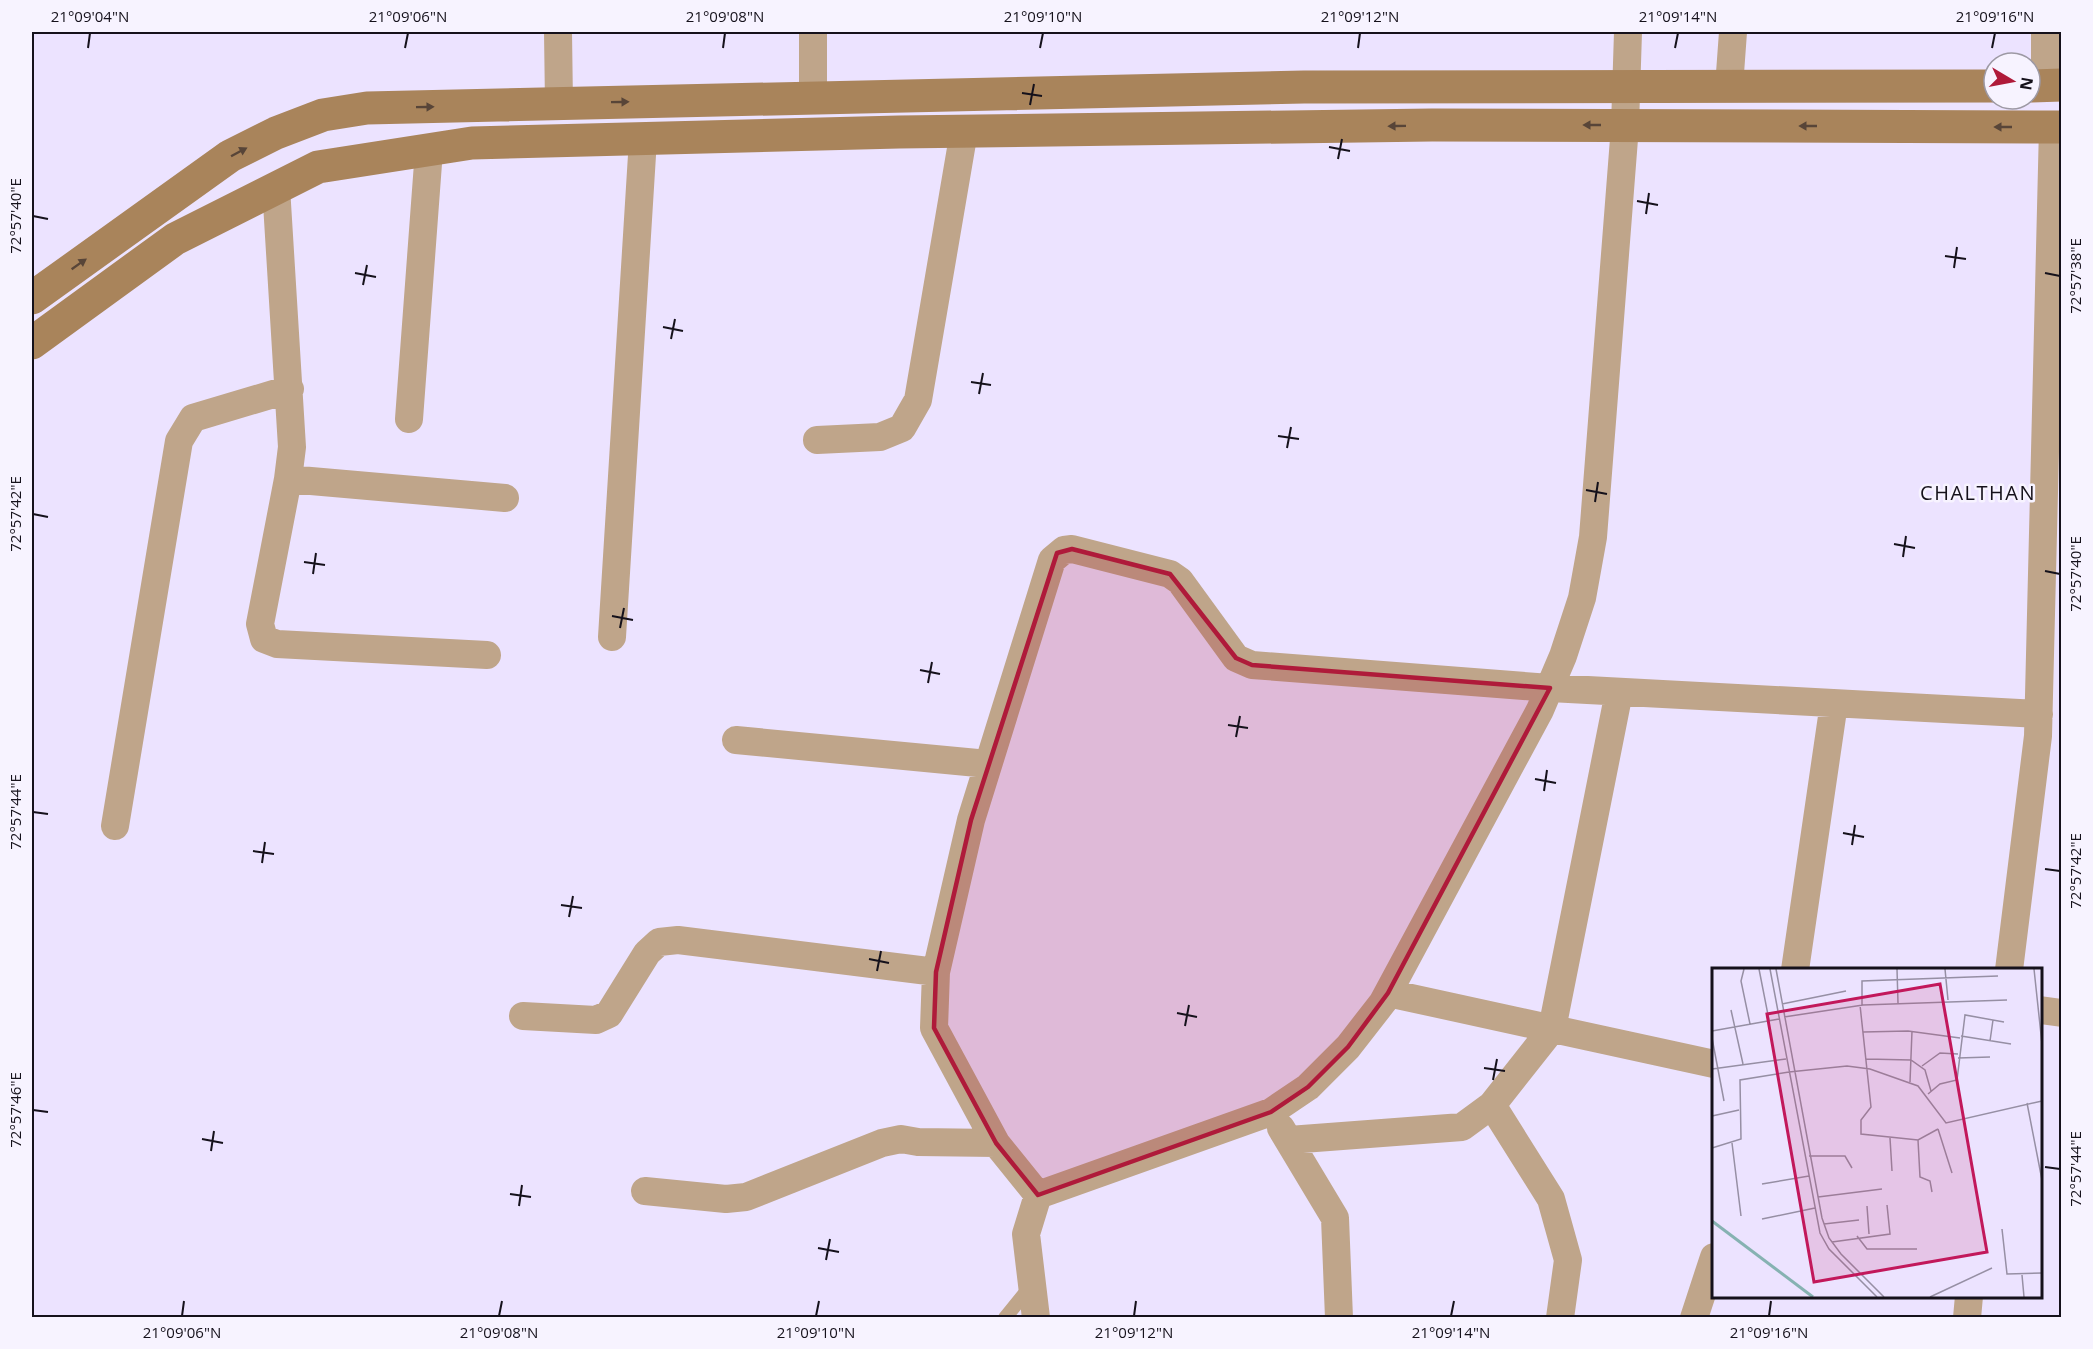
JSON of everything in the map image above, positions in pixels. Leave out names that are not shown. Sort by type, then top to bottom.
[{"type":"street","points":[[558,32],[559,104]]},
{"type":"street","points":[[813,32],[813,98]]},
{"type":"street","points":[[1038,1195],[1271,1112],[1308,1087],[1348,1047],[1388,993],[1550,688],[1582,598],[1593,537],[1625,126],[1628,32]]},
{"type":"street","points":[[1729,87],[1733,32]]},
{"type":"street","points":[[2045,32],[2046,85]]},
{"type":"street","points":[[32,297],[230,156],[276,133],[323,115],[367,108],[1304,87],[1982,86]]},
{"type":"street","points":[[32,343],[175,238],[318,167],[472,143],[964,131],[1432,125],[2057,127],[2052,549],[2046,725],[2009,968]]},
{"type":"street","points":[[817,440],[880,437],[902,428],[918,400],[964,131]]},
{"type":"street","points":[[612,637],[643,139]]},
{"type":"street","points":[[409,419],[429,150]]},
{"type":"street","points":[[276,187],[292,428],[288,479],[260,624],[264,639],[278,644],[488,655]]},
{"type":"street","points":[[115,826],[179,441],[193,418],[290,388]]},
{"type":"street","points":[[288,479],[505,498]]},
{"type":"street","points":[[1038,1195],[996,1143],[934,1028],[936,972],[971,820],[1052,560],[1064,550],[1072,549],[1170,574],[1180,581],[1236,658],[1252,665],[1550,688],[1834,703],[2046,725]]},
{"type":"street","points":[[1289,1140],[1462,1127],[1492,1106],[1552,1029],[1619,692]]},
{"type":"street","points":[[1794,968],[1834,703]]},
{"type":"street","points":[[736,740],[988,764]]},
{"type":"street","points":[[523,1016],[596,1020],[609,1014],[647,953],[659,942],[669,941],[936,972]]},
{"type":"street","points":[[1388,993],[1712,1064]]},
{"type":"street","points":[[2042,1010],[2061,1013]]},
{"type":"street","points":[[1492,1106],[1551,1199],[1568,1260],[1560,1317]]},
{"type":"street","points":[[1271,1112],[1335,1218],[1339,1317]]},
{"type":"street","points":[[645,1191],[726,1199],[746,1197],[882,1143],[901,1139],[918,1142],[996,1143]]},
{"type":"street","points":[[1036,1317],[1026,1234],[1038,1195]]},
{"type":"street","points":[[1694,1317],[1712,1260]]},
{"type":"street","points":[[1967,1317],[1969,1298]]},
{"type":"lane","points":[[1005,1317],[1031,1285]]},
{"type":"highlighted area","points":[[1072,549],[1170,574],[1236,658],[1252,665],[1550,688],[1388,993],[1348,1047],[1308,1087],[1271,1112],[1038,1195],[996,1143],[934,1028],[936,972],[971,820],[1057,553]]},
{"type":"district","name":"CHALTHAN","points":[[1978,493]]}]
